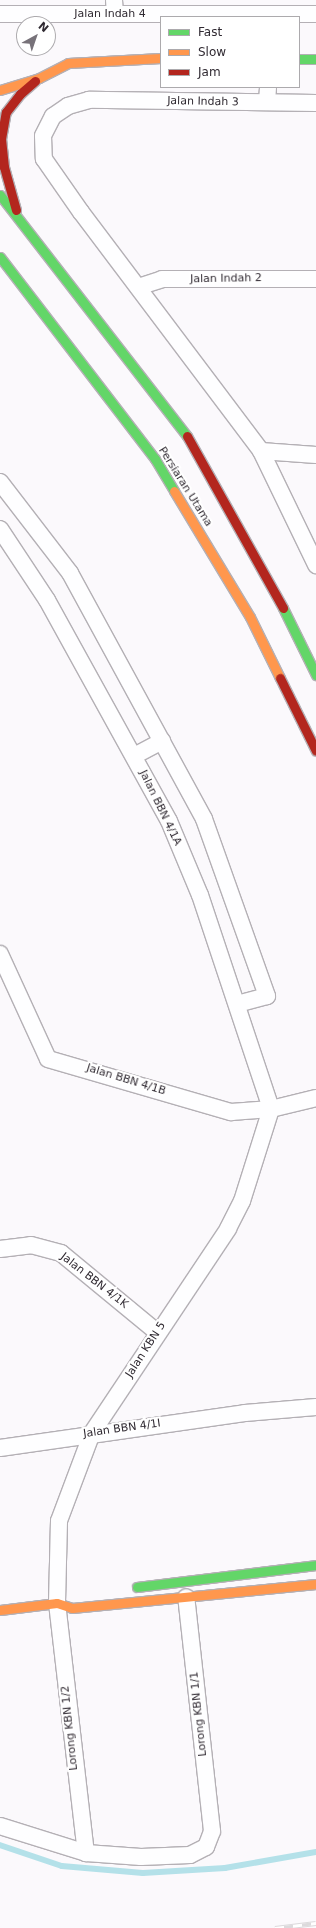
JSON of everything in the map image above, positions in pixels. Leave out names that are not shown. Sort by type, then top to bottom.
[{"type":"main road","points":[[0,90],[39,78],[68,63],[109,59],[160,58]]},
{"type":"main road","points":[[300,59],[316,59]]},
{"type":"main road","points":[[18,217],[4,167],[1,139],[6,112],[20,94],[39,78]]},
{"type":"main road","points":[[0,195],[184,433],[278,597],[316,676]]},
{"type":"main road","name":"Persiaran Utama","points":[[0,257],[155,459],[250,617],[316,751]]},
{"type":"main road","points":[[123,1589],[316,1566]]},
{"type":"main road","points":[[0,1610],[63,1599],[72,1608],[316,1584]]},
{"type":"street","name":"Jalan Indah 4","points":[[0,14],[115,7],[316,14]]},
{"type":"street","name":"Jalan Indah 3","points":[[313,559],[261,451],[138,288],[44,159],[43,136],[53,116],[68,106],[89,100],[267,95],[316,103]]},
{"type":"street","name":"Jalan Indah 2","points":[[138,288],[162,279],[316,279]]},
{"type":"street","points":[[261,451],[316,455]]},
{"type":"street","points":[[0,482],[70,573],[204,819],[267,996],[237,1004]]},
{"type":"street","name":"Jalan BBN 4/1A","points":[[0,529],[47,600],[169,821],[200,895],[271,1109]]},
{"type":"street","points":[[134,756],[162,741]]},
{"type":"street","name":"Jalan BBN 4/1B","points":[[0,954],[48,1059],[231,1112],[271,1109],[316,1098]]},
{"type":"street","name":"Jalan KBN 5","points":[[63,1599],[59,1521],[92,1433],[235,1215],[242,1201],[271,1109]]},
{"type":"street","name":"Jalan BBN 4/1K","points":[[0,1249],[31,1245],[61,1253],[157,1332]]},
{"type":"street","name":"Jalan BBN 4/1I","points":[[0,1448],[92,1433],[245,1413],[316,1407]]},
{"type":"street","name":"Lorong KBN 1/1","points":[[86,1853],[141,1857],[190,1855],[206,1847],[212,1831],[186,1597]]},
{"type":"street","name":"Lorong KBN 1/2","points":[[63,1599],[86,1853]]},
{"type":"street","points":[[0,1826],[86,1853]]},
{"type":"waterway","points":[[0,1845],[62,1866],[143,1873],[225,1868],[316,1852]]},
{"type":"railway","points":[[275,1928],[316,1923]]},
{"type":"traffic: fast","points":[[300,59],[316,59]]},
{"type":"traffic: fast","points":[[0,195],[187,436]]},
{"type":"traffic: fast","points":[[0,257],[155,459],[174,491]]},
{"type":"traffic: fast","points":[[283,608],[316,675]]},
{"type":"traffic: fast","points":[[137,1587],[316,1565]]},
{"type":"traffic: slow","points":[[0,90],[39,78],[68,63],[160,58]]},
{"type":"traffic: slow","points":[[174,491],[250,617],[280,678]]},
{"type":"traffic: slow","points":[[0,1610],[57,1603],[72,1608],[316,1584]]},
{"type":"traffic: jam","points":[[16,210],[4,167],[1,139],[6,112],[20,94],[35,81]]},
{"type":"traffic: jam","points":[[187,436],[283,608]]},
{"type":"traffic: jam","points":[[280,678],[316,751]]}]
